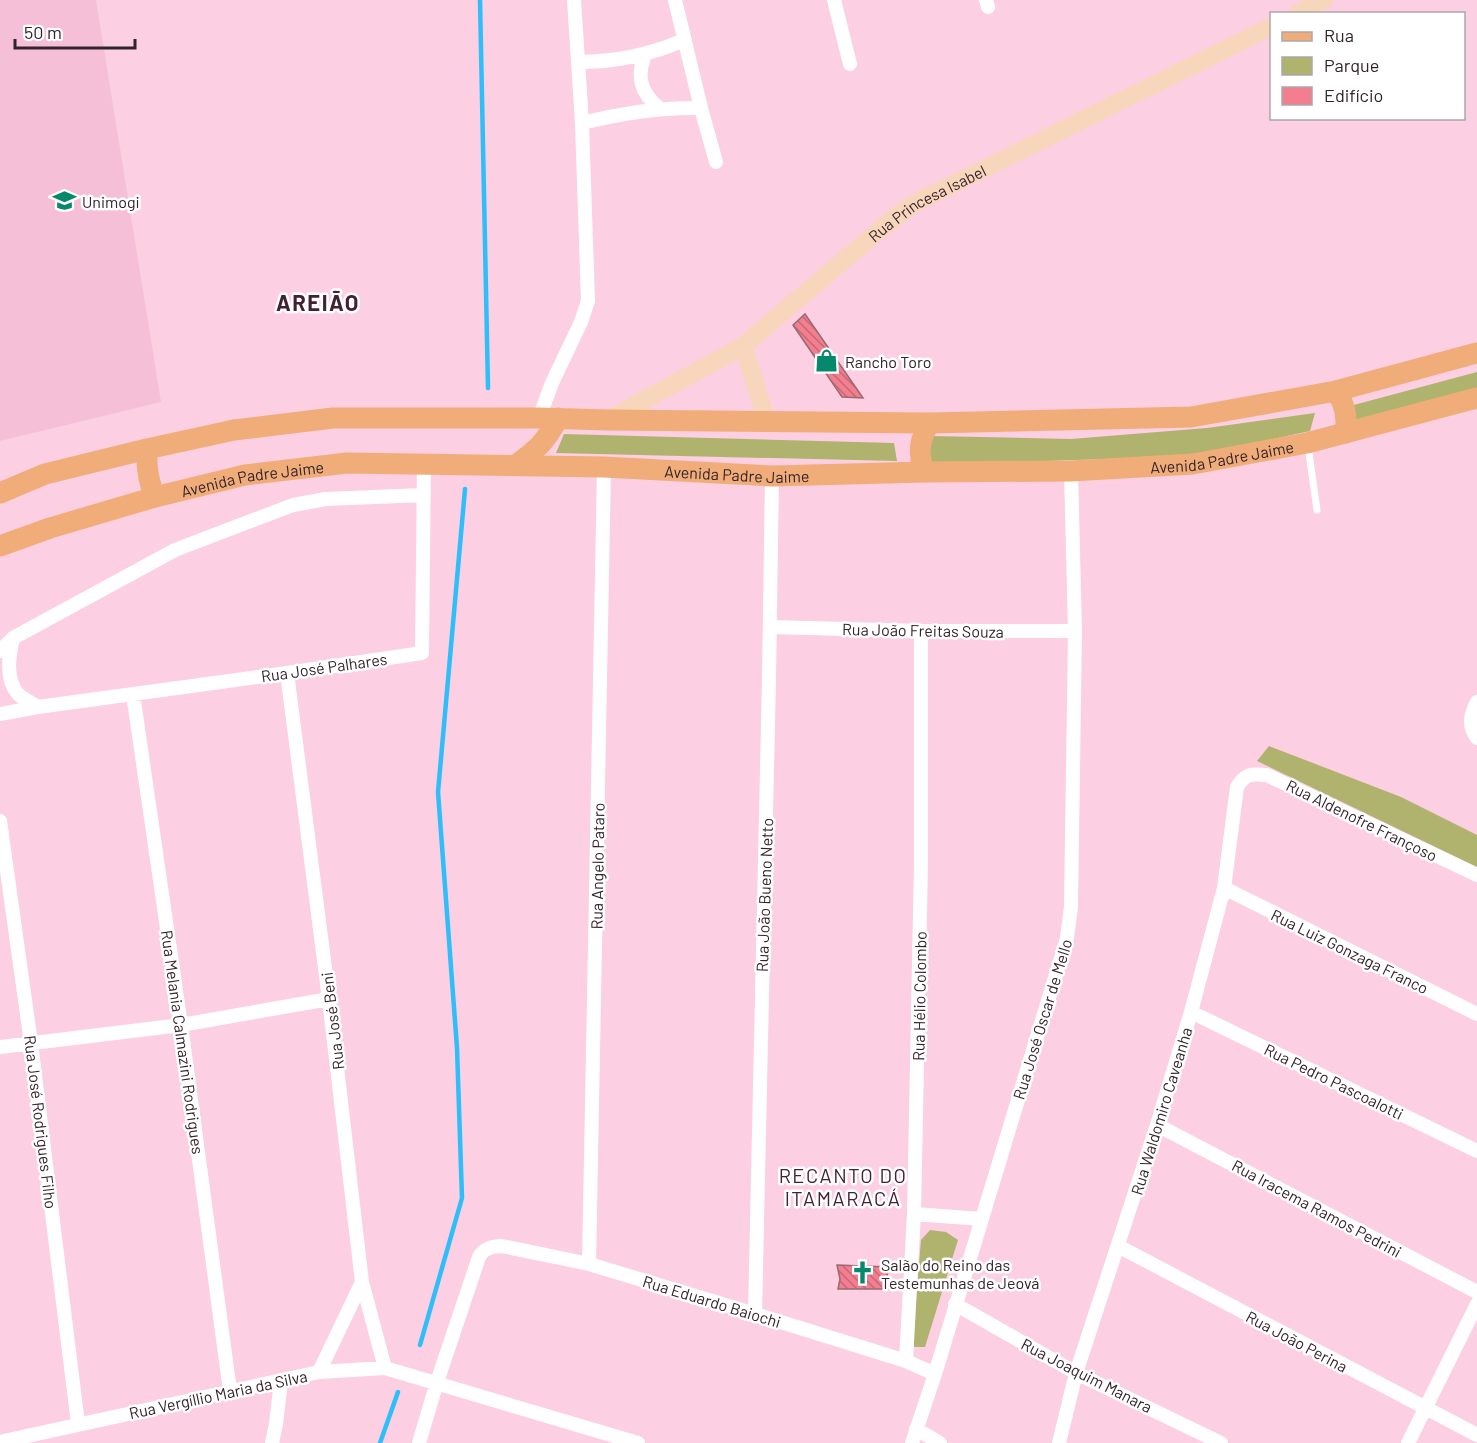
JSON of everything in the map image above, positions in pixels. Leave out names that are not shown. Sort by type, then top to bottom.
[{"type":"main road","points":[[0,493],[45,474],[147,449],[234,430],[333,418],[548,418],[930,423],[1191,417],[1336,391],[1477,353]]},
{"type":"main road","points":[[1336,391],[1346,411],[1345,433]]},
{"type":"main road","name":"Avenida Padre Jaime","points":[[0,546],[50,528],[155,497],[245,475],[347,463],[604,467],[772,476],[1071,471],[1193,464],[1307,443],[1477,398]]},
{"type":"main road","points":[[516,465],[542,444],[552,430],[548,418]]},
{"type":"main road","points":[[925,472],[920,447],[921,439],[930,423]]},
{"type":"main road","points":[[147,449],[148,479],[155,497]]},
{"type":"street","points":[[548,418],[552,383],[581,322],[588,301],[582,123],[574,0]]},
{"type":"street","points":[[675,0],[700,108],[716,162]]},
{"type":"street","points":[[834,0],[850,64]]},
{"type":"street","points":[[1301,12],[1324,0]]},
{"type":"street","name":"Rua Princesa Isabel","points":[[608,420],[743,346],[913,204],[1270,27]]},
{"type":"street","points":[[578,62],[609,61],[645,55],[684,40]]},
{"type":"street","points":[[645,55],[640,70],[643,87],[646,96],[659,108]]},
{"type":"street","points":[[582,123],[659,108],[700,108]]},
{"type":"street","points":[[743,346],[767,421]]},
{"type":"street","name":"Rua José Palhares","points":[[0,714],[422,653],[424,463]]},
{"type":"street","name":"Rua Angelo Pataro","points":[[589,1264],[604,467]]},
{"type":"street","name":"Rua José Oscar de Mello","points":[[914,1436],[935,1374],[1067,938],[1071,908],[1075,631],[1071,471]]},
{"type":"street","name":"Rua João Bueno Netto","points":[[755,1314],[772,476]]},
{"type":"street","points":[[0,651],[13,639],[176,550],[293,505],[326,500],[424,495]]},
{"type":"street","name":"Rua João Freitas Souza","points":[[770,627],[921,631],[1075,631]]},
{"type":"street","name":"Rua Hélio Colombo","points":[[906,1361],[914,1214],[921,864],[921,631]]},
{"type":"street","points":[[13,639],[9,656],[12,684],[18,694],[38,707]]},
{"type":"street","name":"Rua José Beni","points":[[287,673],[330,999],[362,1282],[385,1368]]},
{"type":"street","name":"Rua Melania Calmazini Rodrigues","points":[[133,694],[181,1025],[230,1391]]},
{"type":"street","points":[[1477,702],[1470,725],[1477,738]]},
{"type":"street","name":"Rua Aldenofre Françoso","points":[[1246,776],[1267,775],[1477,875]]},
{"type":"street","name":"Rua Waldomiro Caveanha","points":[[1059,1443],[1076,1373],[1157,1125],[1191,1012],[1224,888],[1237,787],[1246,776]]},
{"type":"street","name":"Rua José Rodrigues Filho","points":[[0,821],[31,1043],[78,1424]]},
{"type":"street","name":"Rua Luiz Gonzaga Franco","points":[[1224,888],[1477,1014]]},
{"type":"street","points":[[0,1047],[181,1025],[330,999]]},
{"type":"street","name":"Rua Pedro Pascoalotti","points":[[1191,1012],[1477,1151]]},
{"type":"street","name":"Rua Iracema Ramos Pedrini","points":[[1157,1125],[1477,1292]]},
{"type":"street","points":[[914,1214],[982,1219]]},
{"type":"street","name":"Rua Eduardo Baiochi","points":[[437,1382],[479,1257],[486,1249],[494,1246],[589,1264],[906,1361],[935,1374]]},
{"type":"street","name":"Rua João Perina","points":[[1118,1246],[1477,1435]]},
{"type":"street","points":[[319,1372],[362,1282]]},
{"type":"street","name":"Rua Joaquim Manara","points":[[955,1304],[1076,1373],[1221,1443]]},
{"type":"street","points":[[1408,1443],[1477,1304]]},
{"type":"street","name":"Rua Vergíllio Maria da Silva","points":[[0,1442],[319,1372],[385,1368],[638,1443]]},
{"type":"street","points":[[272,1443],[281,1381]]},
{"type":"street","points":[[419,1443],[437,1382]]},
{"type":"street","points":[[914,1436],[940,1443]]},
{"type":"lane","points":[[1307,443],[1317,510]]},
{"type":"shaded area","name":"Unimogi","points":[[0,0],[96,0],[161,402],[0,441]]},
{"type":"green space","points":[[1477,372],[1477,389],[1356,424],[1350,406]]},
{"type":"green space","points":[[1315,413],[1310,431],[1195,456],[930,465],[930,436],[1071,439],[1207,428]]},
{"type":"green space","points":[[564,434],[894,443],[897,461],[556,453]]},
{"type":"green space","points":[[1269,746],[1401,797],[1477,835],[1477,867],[1257,761]]},
{"type":"green space","points":[[930,1230],[946,1232],[958,1240],[925,1347],[912,1347],[921,1240]]},
{"type":"building","name":"Rancho Toro","points":[[805,314],[863,398],[842,397],[793,325]]},
{"type":"building","name":"Salão do Reino das Testemunhas de Jeová","points":[[837,1265],[888,1267],[889,1289],[838,1289],[840,1279]]},
{"type":"waterway","points":[[480,0],[488,388]]},
{"type":"waterway","points":[[420,1345],[462,1198],[457,1048],[438,792],[465,489]]},
{"type":"waterway","points":[[380,1443],[398,1392]]},
{"type":"place","name":"Unimogi","points":[[64,201]]},
{"type":"place","name":"Rancho Toro","points":[[827,361]]},
{"type":"place","name":"Salão do Reino das Testemunhas de Jeová","points":[[863,1273]]},
{"type":"district","name":"AREIÃO","points":[[318,302]]},
{"type":"district","name":"RECANTO DO ITAMARACÁ","points":[[843,1186]]}]
